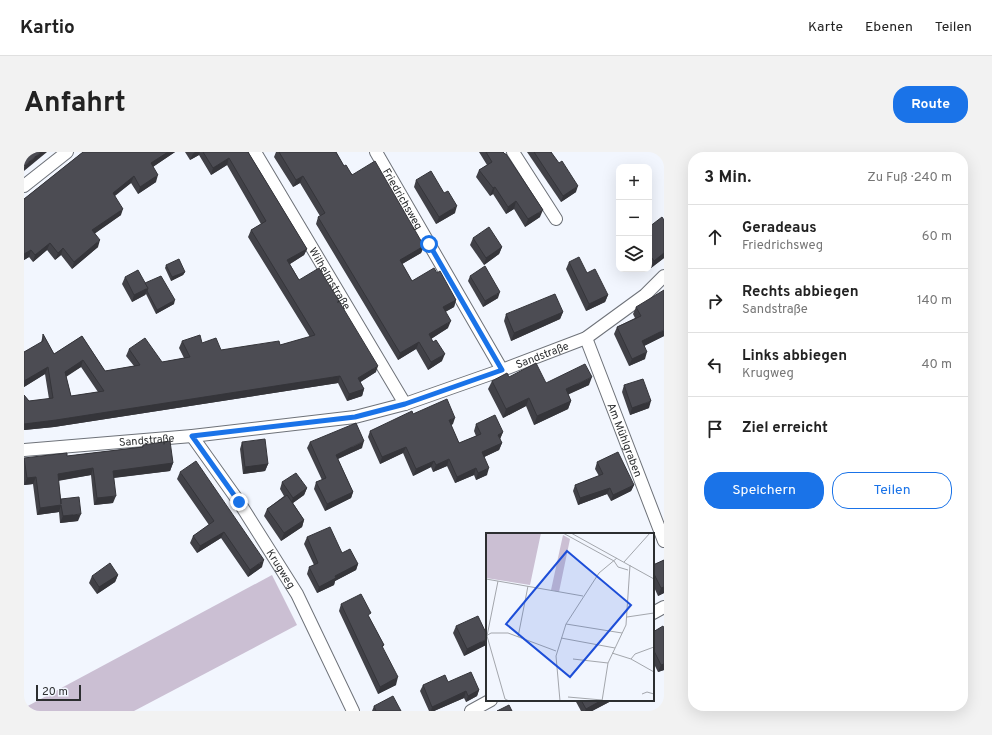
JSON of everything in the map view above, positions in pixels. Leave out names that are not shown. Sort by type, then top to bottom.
[{"type":"street","points":[[24,186],[67,152]]},
{"type":"street","name":"Wilhelmstraße","points":[[255,152],[405,404]]},
{"type":"street","name":"Friedrichsweg","points":[[376,152],[502,370]]},
{"type":"street","points":[[513,152],[556,218]]},
{"type":"street","name":"Sandstraße","points":[[24,450],[192,436],[355,417],[405,404],[502,370],[586,338],[645,295],[664,276]]},
{"type":"street","name":"Am Mühlgraben","points":[[586,338],[664,541]]},
{"type":"street","name":"Krugweg","points":[[192,436],[239,502],[297,594],[353,711]]},
{"type":"street","points":[[654,612],[664,607]]},
{"type":"street","points":[[471,711],[489,701]]},
{"type":"shaded area","points":[[272,575],[297,625],[134,711],[24,711],[24,708]]},
{"type":"building","points":[[24,152],[41,152],[24,166]]},
{"type":"building","points":[[83,152],[168,152],[151,163],[158,175],[140,187],[134,176],[113,193],[123,209],[92,230],[100,240],[74,262],[63,248],[58,253],[50,243],[35,255],[31,250],[24,254],[24,199]]},
{"type":"building","points":[[203,152],[248,152],[307,249],[287,260],[299,280],[319,268],[378,366],[358,378],[364,389],[349,394],[340,376],[24,424],[24,395],[29,401],[53,398],[48,367],[24,381],[24,352],[43,341],[43,334],[54,354],[82,336],[105,371],[140,365],[129,349],[145,338],[162,362],[190,357],[182,341],[200,335],[202,343],[216,338],[221,350],[279,341],[280,345],[315,335],[251,230],[266,221],[229,158],[213,168]],"holes":[[[83,360],[104,391],[71,396],[65,372]]]},
{"type":"building","points":[[279,152],[336,152],[344,166],[346,165],[352,175],[375,161],[424,246],[400,260],[412,281],[434,268],[437,273],[440,271],[456,300],[443,307],[451,321],[429,334],[433,342],[436,340],[445,354],[431,362],[419,342],[400,353],[318,217],[325,213],[303,176],[296,180]]},
{"type":"building","points":[[486,152],[503,152],[506,154],[543,210],[528,219],[516,201],[508,207],[495,187],[493,188],[479,170],[492,162]]},
{"type":"building","points":[[534,152],[551,152],[559,163],[562,161],[578,186],[563,196]]},
{"type":"building","points":[[431,171],[444,193],[448,191],[457,206],[439,217],[416,180]]},
{"type":"building","points":[[662,217],[664,220],[664,253],[654,261],[652,258],[652,225]]},
{"type":"building","points":[[489,227],[502,247],[486,258],[473,238]]},
{"type":"building","points":[[579,257],[587,273],[595,269],[608,295],[589,304],[569,262]]},
{"type":"building","points":[[179,259],[185,272],[172,277],[166,265]]},
{"type":"building","points":[[485,266],[500,292],[485,301],[470,276]]},
{"type":"building","points":[[138,270],[148,288],[134,295],[125,277]]},
{"type":"building","points":[[161,276],[175,300],[157,310],[147,291],[148,288],[145,283]]},
{"type":"building","points":[[664,290],[664,330],[642,341],[647,352],[632,359],[617,327],[641,316],[636,307]]},
{"type":"building","points":[[555,294],[563,312],[514,333],[506,314]]},
{"type":"building","points":[[536,363],[546,383],[585,364],[592,377],[566,389],[571,401],[537,416],[529,398],[506,409],[492,381],[507,373],[509,377]]},
{"type":"building","points":[[643,379],[651,401],[632,408],[624,385]]},
{"type":"building","points":[[447,399],[455,418],[449,420],[459,443],[481,434],[476,424],[495,415],[503,432],[498,435],[502,443],[482,452],[489,468],[478,473],[476,468],[457,477],[449,459],[436,465],[434,461],[416,469],[406,447],[382,457],[370,431],[412,411],[413,414]]},
{"type":"building","points":[[356,423],[364,441],[336,455],[353,492],[327,504],[316,482],[326,478],[310,442]]},
{"type":"building","points":[[265,439],[268,464],[245,467],[242,442]]},
{"type":"building","points":[[170,441],[173,463],[113,471],[116,496],[97,498],[93,468],[58,474],[61,504],[61,499],[79,497],[81,514],[63,516],[61,505],[40,508],[36,477],[27,478],[24,458],[67,453],[67,456],[143,447],[143,445]]},
{"type":"building","points":[[618,452],[634,485],[613,495],[610,488],[580,498],[575,485],[603,474],[597,462]]},
{"type":"building","points":[[196,461],[264,560],[250,570],[224,532],[200,546],[193,536],[214,521],[180,472]]},
{"type":"building","points":[[296,473],[307,488],[293,498],[282,482]]},
{"type":"building","points":[[287,495],[304,520],[284,533],[267,509]]},
{"type":"building","points":[[330,527],[342,553],[350,549],[358,564],[335,576],[336,578],[319,587],[309,567],[318,563],[307,537]]},
{"type":"building","points":[[664,560],[664,587],[661,588],[654,574],[654,565]]},
{"type":"building","points":[[110,563],[118,575],[99,587],[92,576]]},
{"type":"building","points":[[361,594],[371,613],[368,615],[384,645],[382,646],[398,677],[380,687],[341,604]]},
{"type":"building","points":[[478,616],[486,633],[486,640],[467,649],[456,626]]},
{"type":"building","points":[[663,626],[664,628],[664,664],[661,665],[654,651],[654,631]]},
{"type":"building","points":[[471,672],[479,690],[468,696],[466,691],[432,707],[423,685],[445,675],[448,682]]},
{"type":"building","points":[[393,696],[401,711],[376,711],[374,706]]},
{"type":"building","points":[[582,701],[600,701],[586,709]]},
{"type":"building","points":[[509,705],[512,711],[497,711]]},
{"type":"route","points":[[239,502],[192,436],[355,417],[405,404],[502,370],[429,244]]}]
